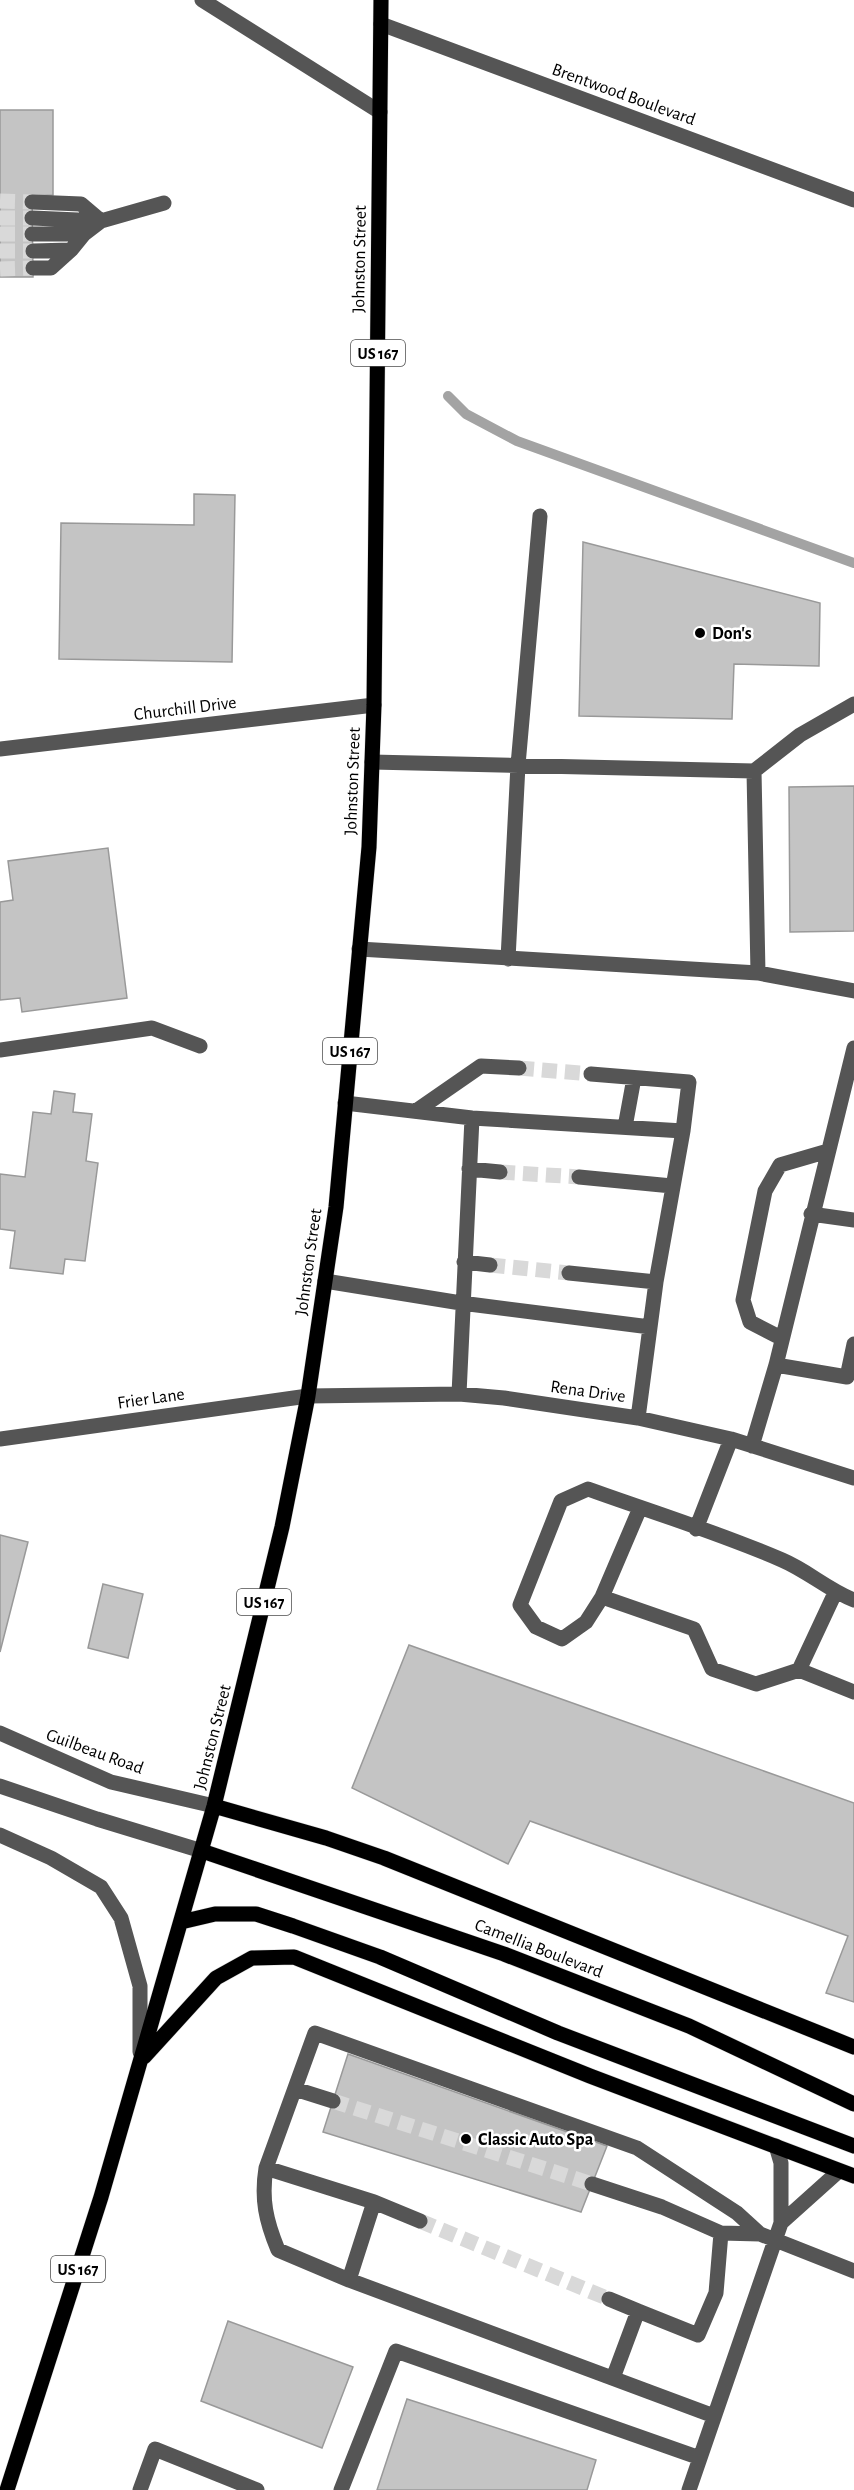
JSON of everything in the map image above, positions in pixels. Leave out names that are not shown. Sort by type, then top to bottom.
[{"type":"main road","name":"Johnston Street","points":[[6,2479],[101,2197],[202,1851],[282,1527],[308,1396],[336,1207],[369,847],[374,705],[381,0]]},
{"type":"main road","name":"Camellia Boulevard","points":[[214,1806],[326,1838],[384,1858],[854,2047]]},
{"type":"main road","name":"Camellia Boulevard","points":[[202,1851],[493,1950],[602,1992],[688,2026],[854,2104]]},
{"type":"main road","points":[[181,1922],[215,1914],[256,1914],[293,1926],[380,1957],[558,2033],[854,2146]]},
{"type":"main road","points":[[140,2062],[216,1978],[252,1958],[294,1957],[590,2076],[854,2176]]},
{"type":"street","points":[[202,0],[380,112]]},
{"type":"street","name":"Brentwood Boulevard","points":[[381,24],[854,200]]},
{"type":"street","points":[[32,202],[81,204],[101,221]]},
{"type":"street","points":[[32,218],[101,221],[164,204]]},
{"type":"street","points":[[33,268],[51,268],[71,250],[84,234],[101,221]]},
{"type":"street","points":[[32,234],[84,234]]},
{"type":"street","points":[[33,251],[71,250]]},
{"type":"street","points":[[508,959],[518,765],[540,516]]},
{"type":"street","points":[[372,762],[754,771],[800,735],[854,704]]},
{"type":"street","name":"Churchill Drive","points":[[0,749],[374,705]]},
{"type":"street","points":[[754,771],[758,973]]},
{"type":"street","points":[[360,950],[758,973],[854,991]]},
{"type":"street","points":[[0,1050],[152,1028],[200,1046]]},
{"type":"street","points":[[752,1446],[776,1365],[854,1048]]},
{"type":"street","points":[[416,1111],[481,1066],[519,1068]]},
{"type":"street","points":[[591,1074],[689,1082],[683,1131],[656,1282],[638,1418]]},
{"type":"street","points":[[625,1127],[634,1078]]},
{"type":"street","points":[[345,1103],[472,1118],[683,1131]]},
{"type":"street","points":[[459,1394],[461,1303],[472,1118]]},
{"type":"street","points":[[781,1338],[750,1322],[743,1300],[765,1191],[780,1165],[828,1151]]},
{"type":"street","points":[[469,1169],[500,1172]]},
{"type":"street","points":[[579,1177],[672,1186]]},
{"type":"street","points":[[812,1214],[854,1220]]},
{"type":"street","points":[[464,1262],[490,1264]]},
{"type":"street","points":[[569,1273],[656,1282]]},
{"type":"street","points":[[325,1281],[461,1303],[650,1327]]},
{"type":"street","points":[[776,1365],[847,1377],[854,1344]]},
{"type":"street","name":"Rena Drive","points":[[308,1396],[459,1394],[504,1398],[638,1418],[731,1439],[854,1478]]},
{"type":"street","name":"Frier Lane","points":[[0,1439],[308,1396]]},
{"type":"street","points":[[696,1529],[731,1439]]},
{"type":"street","points":[[640,1508],[602,1598],[586,1622],[562,1639],[536,1627],[520,1605],[561,1501],[588,1489],[784,1560],[835,1593],[854,1600]]},
{"type":"street","points":[[799,1670],[835,1593]]},
{"type":"street","points":[[602,1598],[694,1629],[712,1669],[756,1684],[799,1670],[854,1692]]},
{"type":"street","name":"Guilbeau Road","points":[[0,1733],[111,1782],[214,1806]]},
{"type":"street","points":[[0,1786],[97,1820],[202,1851]]},
{"type":"street","points":[[0,1835],[51,1858],[101,1887],[121,1918],[140,1986],[140,2062]]},
{"type":"street","points":[[714,2416],[349,2280],[278,2250],[266,2221],[262,2192],[266,2168],[315,2033],[637,2148],[737,2213],[767,2238]]},
{"type":"street","points":[[295,2089],[333,2101]]},
{"type":"street","points":[[776,2146],[781,2163],[781,2223]]},
{"type":"street","points":[[266,2168],[374,2202],[420,2221]]},
{"type":"street","points":[[689,2490],[714,2416],[767,2238],[839,2171]]},
{"type":"street","points":[[592,2184],[662,2207],[721,2233],[767,2238],[854,2271]]},
{"type":"street","points":[[349,2280],[374,2202]]},
{"type":"street","points":[[609,2299],[698,2335],[716,2293],[721,2233]]},
{"type":"street","points":[[614,2378],[638,2311]]},
{"type":"street","points":[[341,2490],[396,2351],[700,2458]]},
{"type":"street","points":[[141,2490],[154,2449],[257,2490]]},
{"type":"building","points":[[0,110],[53,110],[53,195],[32,196],[33,277],[0,277]]},
{"type":"building","points":[[194,494],[235,495],[232,662],[59,659],[61,523],[194,525]]},
{"type":"building","name":"Don's","points":[[583,542],[820,603],[819,666],[734,664],[732,719],[579,716]]},
{"type":"building","points":[[854,786],[854,931],[790,932],[789,787]]},
{"type":"building","points":[[108,848],[127,998],[22,1012],[20,998],[0,1000],[0,902],[13,900],[8,861]]},
{"type":"building","points":[[54,1091],[75,1094],[73,1112],[92,1114],[86,1161],[98,1163],[85,1261],[65,1259],[63,1274],[10,1268],[15,1231],[0,1229],[0,1174],[25,1177],[33,1112],[51,1114]]},
{"type":"building","points":[[0,1535],[28,1542],[0,1652]]},
{"type":"building","points":[[103,1584],[143,1594],[128,1658],[88,1648]]},
{"type":"building","points":[[409,1645],[854,1803],[854,2002],[826,1993],[848,1936],[530,1821],[508,1864],[352,1788]]},
{"type":"building","name":"Classic Auto Spa","points":[[348,2054],[607,2146],[581,2212],[323,2132]]},
{"type":"building","points":[[228,2321],[353,2367],[322,2448],[201,2401]]},
{"type":"building","points":[[407,2399],[596,2460],[587,2490],[377,2490]]},
{"type":"waterway","points":[[448,396],[466,414],[517,441],[854,563]]},
{"type":"tunnel","points":[[0,201],[32,202]]},
{"type":"tunnel","points":[[0,218],[32,218]]},
{"type":"tunnel","points":[[0,234],[32,234]]},
{"type":"tunnel","points":[[0,251],[33,251]]},
{"type":"tunnel","points":[[0,269],[33,268]]},
{"type":"tunnel","points":[[519,1068],[591,1074]]},
{"type":"tunnel","points":[[500,1172],[579,1177]]},
{"type":"tunnel","points":[[490,1265],[569,1273]]},
{"type":"tunnel","points":[[333,2101],[592,2184]]},
{"type":"tunnel","points":[[420,2221],[609,2299]]},
{"type":"place","name":"Don's","points":[[700,633]]},
{"type":"place","name":"Classic Auto Spa","points":[[466,2139]]}]
